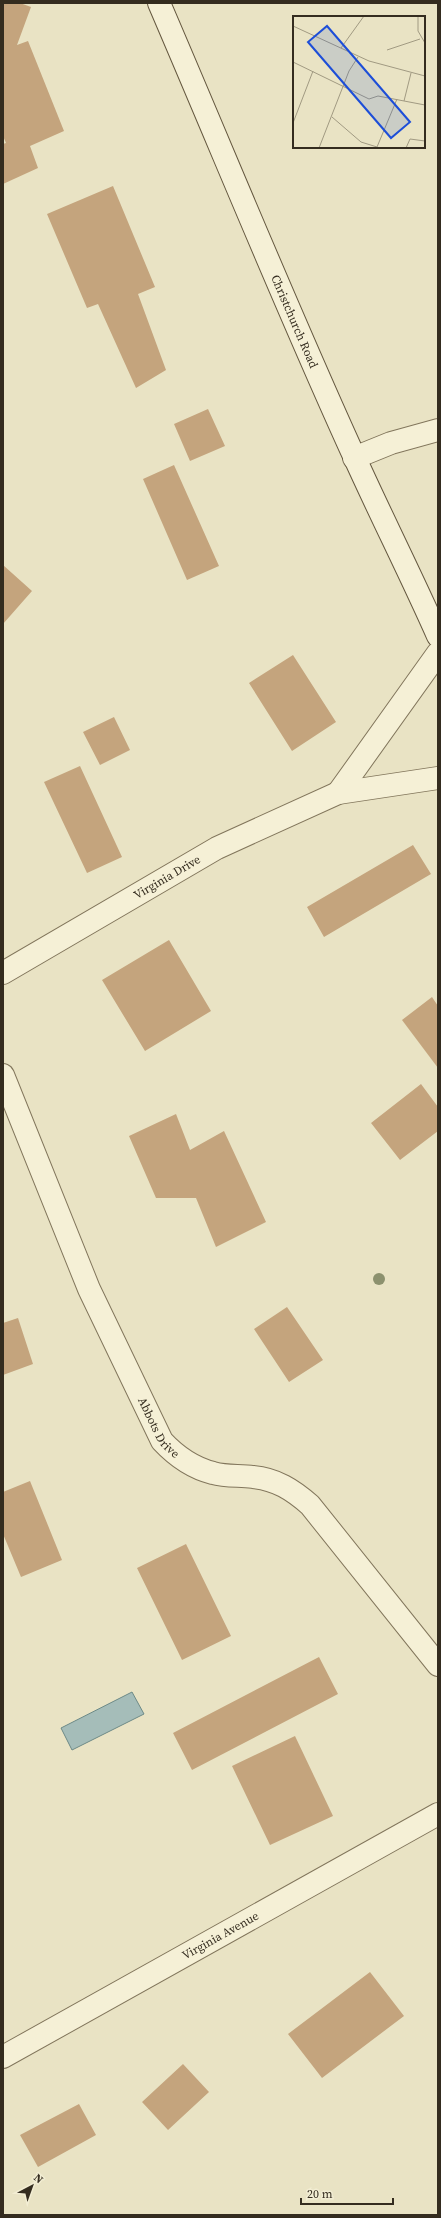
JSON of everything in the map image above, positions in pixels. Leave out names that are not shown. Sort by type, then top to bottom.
[{"type":"street","name":"Christchurch Road","points":[[159,3],[354,458],[400,550],[438,636]]},
{"type":"street","points":[[354,458],[391,443],[438,430]]},
{"type":"street","points":[[338,793],[438,653]]},
{"type":"street","name":"Virginia Drive","points":[[3,973],[217,848],[338,793],[438,778]]},
{"type":"street","name":"Abbots Drive","points":[[3,1075],[89,1289],[162,1441],[173,1452],[199,1468],[214,1473],[266,1479],[296,1493],[310,1505],[438,1665]]},
{"type":"street","name":"Virginia Avenue","points":[[3,2057],[438,1814]]},
{"type":"water","points":[[132,1692],[144,1714],[72,1750],[61,1728]]},
{"type":"building","points":[[3,3],[20,3],[31,7],[17,45],[28,41],[64,131],[30,146],[38,168],[3,184],[3,144],[6,143],[3,136]]},
{"type":"building","points":[[113,186],[155,287],[138,294],[166,370],[136,388],[98,304],[87,308],[47,214]]},
{"type":"building","points":[[208,409],[225,446],[190,461],[174,424]]},
{"type":"building","points":[[174,465],[219,566],[187,580],[143,479]]},
{"type":"building","points":[[3,565],[32,591],[3,624]]},
{"type":"building","points":[[293,655],[336,722],[292,751],[249,683]]},
{"type":"building","points":[[114,717],[130,750],[100,765],[83,732]]},
{"type":"building","points":[[80,766],[122,857],[87,873],[44,782]]},
{"type":"building","points":[[413,845],[431,874],[324,937],[307,907]]},
{"type":"building","points":[[169,940],[211,1011],[145,1051],[102,980]]},
{"type":"building","points":[[432,997],[438,1006],[438,1068],[402,1020]]},
{"type":"building","points":[[421,1084],[438,1107],[438,1131],[400,1160],[371,1123]]},
{"type":"building","points":[[176,1114],[190,1150],[224,1131],[266,1222],[216,1247],[196,1198],[156,1198],[129,1136]]},
{"type":"building","points":[[287,1307],[323,1360],[289,1382],[254,1329]]},
{"type":"building","points":[[18,1318],[33,1364],[3,1375],[3,1323]]},
{"type":"building","points":[[30,1481],[62,1560],[21,1577],[3,1534],[3,1492]]},
{"type":"building","points":[[186,1544],[231,1636],[182,1660],[137,1568]]},
{"type":"building","points":[[319,1657],[338,1694],[192,1770],[173,1733]]},
{"type":"building","points":[[295,1736],[333,1816],[270,1845],[232,1766]]},
{"type":"building","points":[[370,1972],[404,2016],[322,2078],[288,2034]]},
{"type":"building","points":[[183,2064],[209,2092],[168,2130],[142,2102]]},
{"type":"building","points":[[79,2104],[96,2135],[38,2167],[20,2135]]}]
